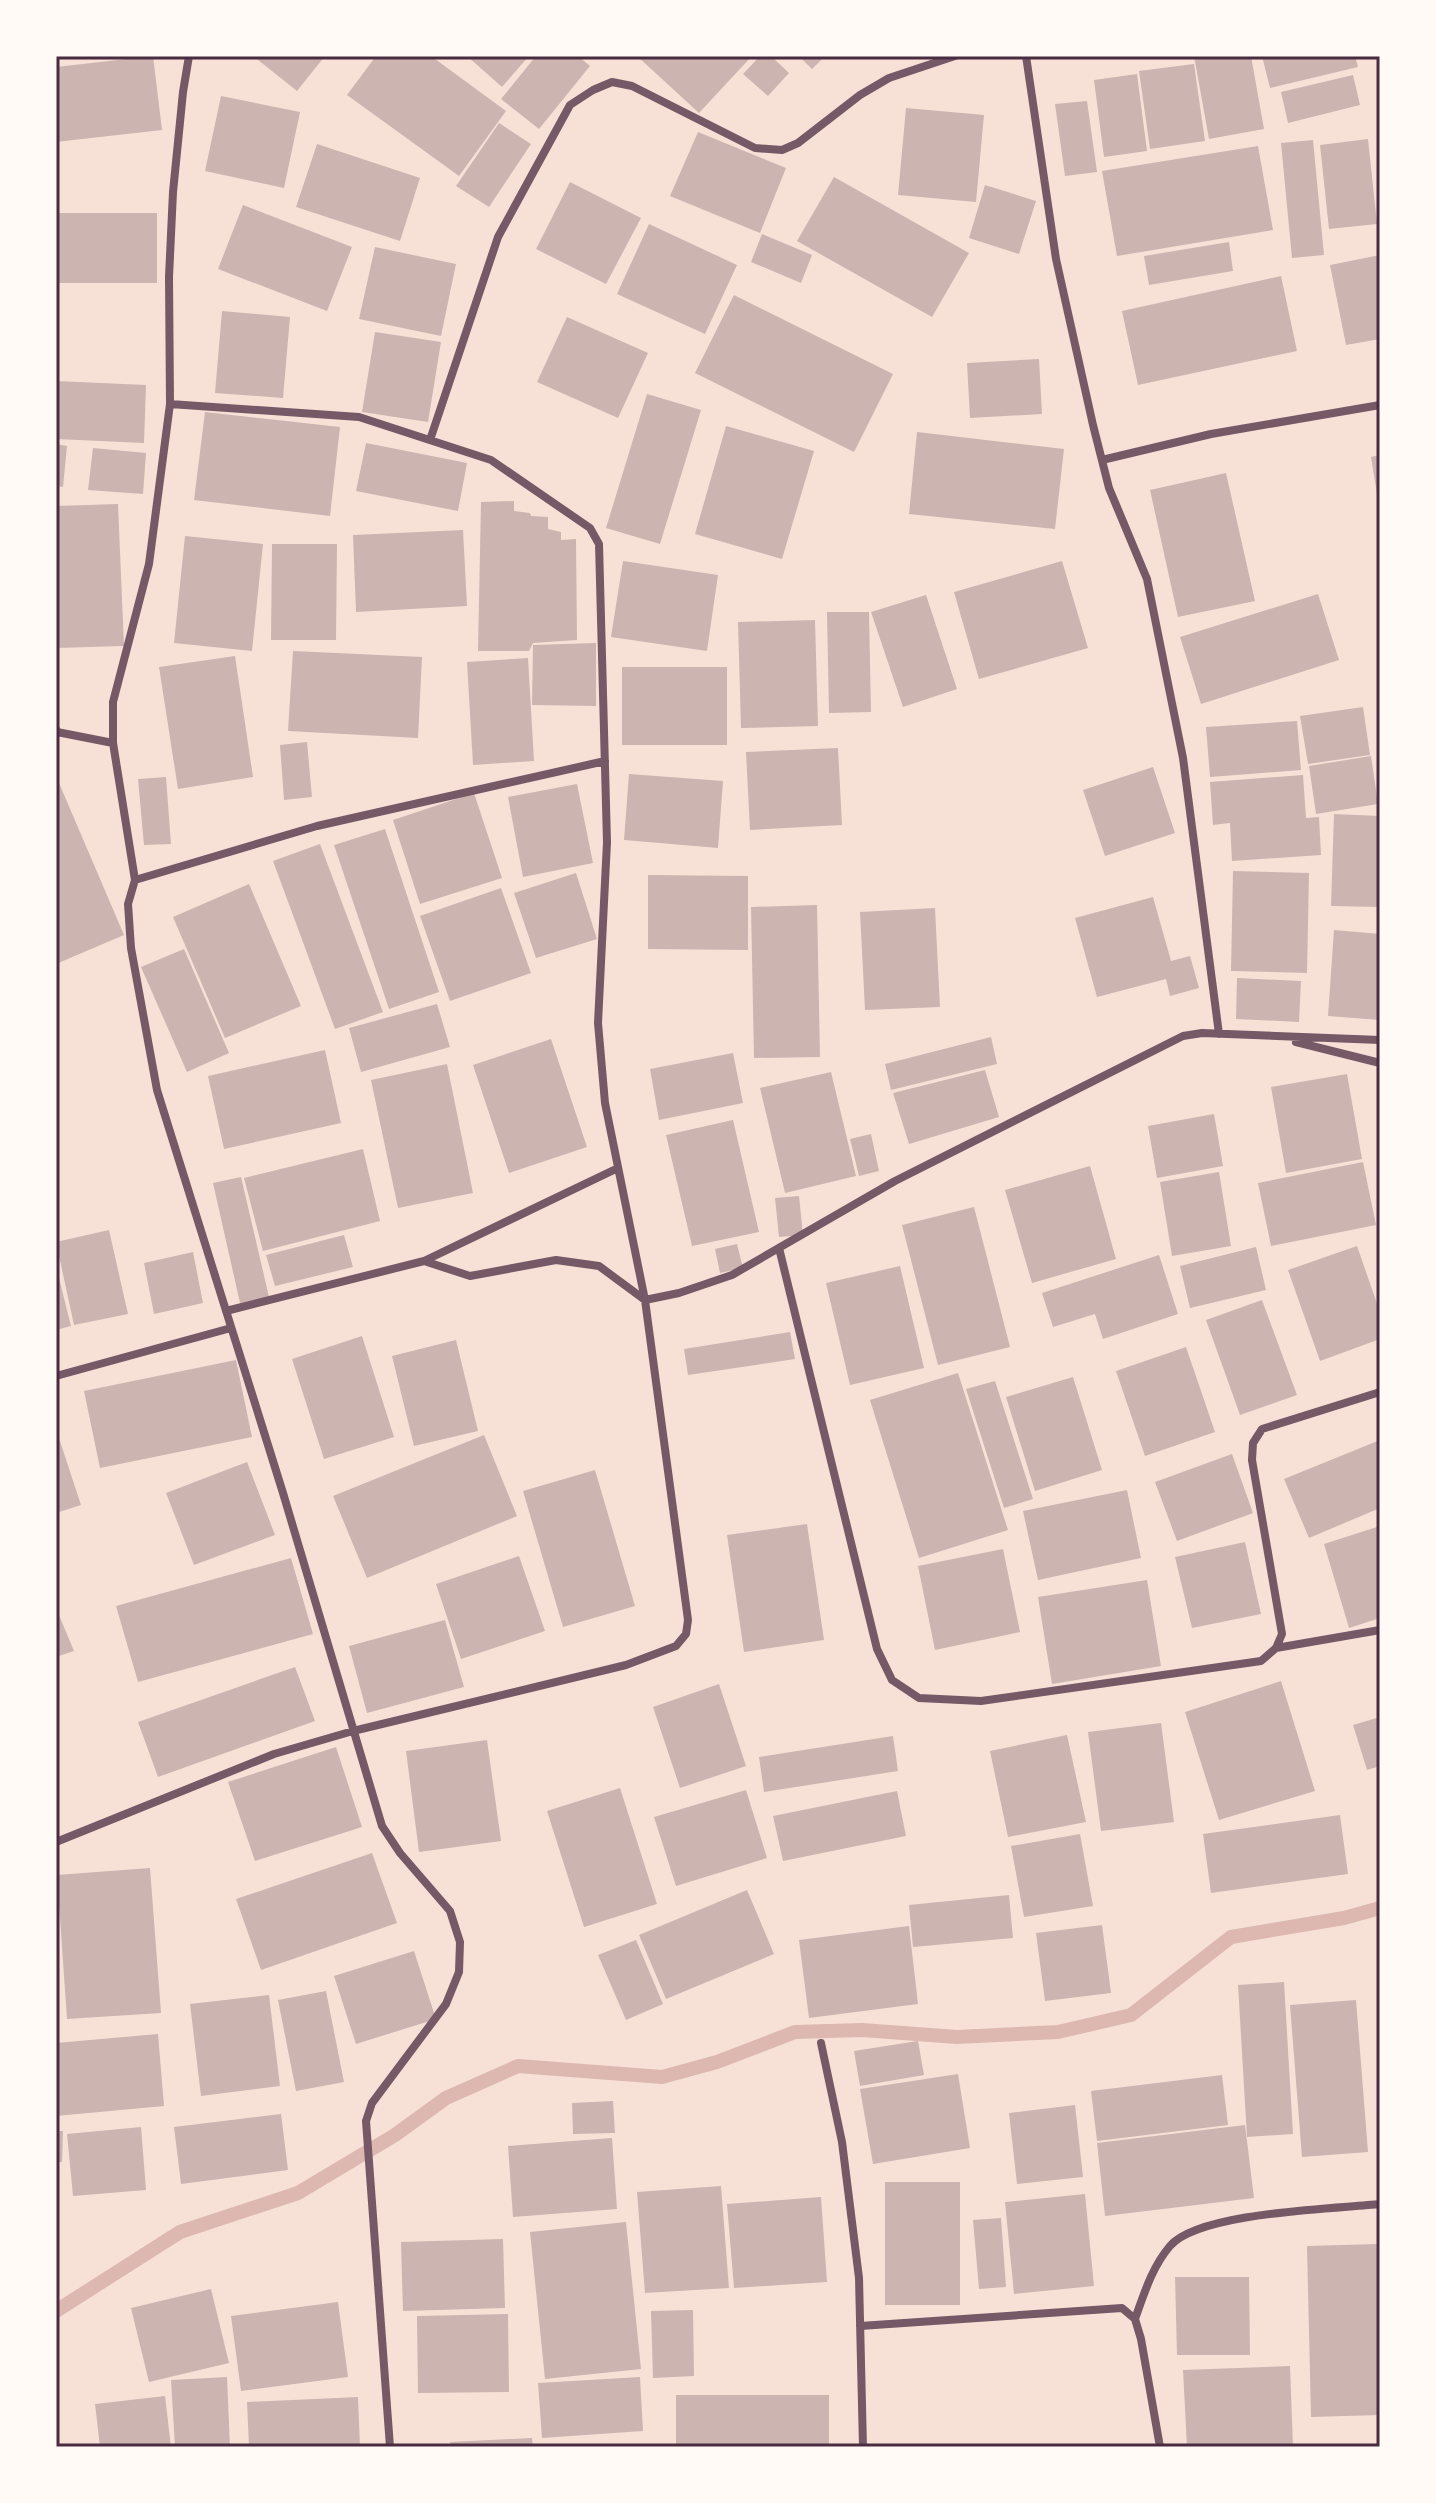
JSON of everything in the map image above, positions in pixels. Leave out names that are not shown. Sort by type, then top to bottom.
[{"type":"street","points":[[189,56],[173,192],[169,277],[170,404],[149,564],[113,702],[113,743],[135,880],[128,904],[131,948],[157,1090],[382,1826],[400,1853],[450,1911],[460,1942],[459,1972],[446,2004],[372,2103],[366,2121],[390,2447]]},
{"type":"street","points":[[430,440],[498,237],[570,105],[612,82],[632,86],[755,148],[782,150],[798,143],[860,95],[889,78],[955,56]]},
{"type":"street","points":[[1026,56],[1056,259],[1109,488],[1147,579],[1183,758],[1219,1034]]},
{"type":"street","points":[[56,1842],[274,1754],[353,1731],[626,1665],[676,1646],[686,1634],[688,1620],[645,1300],[605,1103],[598,1023],[607,842],[599,544],[590,528],[491,460],[430,440],[359,417],[170,404]]},
{"type":"street","points":[[1102,460],[1211,434],[1380,405]]},
{"type":"street","points":[[56,731],[113,743]]},
{"type":"street","points":[[135,880],[317,826],[605,761]]},
{"type":"street","points":[[424,1261],[470,1276],[556,1260],[599,1266],[645,1300],[679,1293],[732,1275],[895,1181],[1183,1036],[1202,1033],[1380,1040]]},
{"type":"street","points":[[1277,1037],[1380,1063]]},
{"type":"street","points":[[226,1311],[424,1261],[618,1168]]},
{"type":"street","points":[[779,1248],[877,1649],[892,1680],[919,1698],[981,1701],[1261,1661],[1276,1648],[1282,1634],[1252,1460],[1253,1443],[1262,1429],[1380,1392]]},
{"type":"street","points":[[56,1376],[231,1328]]},
{"type":"street","points":[[1276,1648],[1380,1630]]},
{"type":"street","points":[[821,2043],[842,2142],[859,2278],[863,2447]]},
{"type":"street","points":[[1160,2447],[1135,2319],[1153,2270],[1171,2244],[1192,2230],[1251,2217],[1380,2204]]},
{"type":"street","points":[[860,2326],[1122,2308],[1135,2319]]},
{"type":"building","points":[[153,56],[162,130],[56,142],[56,67]]},
{"type":"building","points":[[253,56],[325,56],[297,91]]},
{"type":"building","points":[[376,56],[431,56],[506,111],[459,176],[347,95]]},
{"type":"building","points":[[467,56],[529,56],[502,87]]},
{"type":"building","points":[[536,56],[578,56],[590,66],[539,129],[501,99]]},
{"type":"building","points":[[637,56],[752,56],[699,113]]},
{"type":"building","points":[[760,56],[771,56],[789,73],[768,96],[743,74]]},
{"type":"building","points":[[799,56],[825,56],[812,69]]},
{"type":"building","points":[[1194,56],[1251,56],[1264,129],[1209,139]]},
{"type":"building","points":[[1262,56],[1355,56],[1358,67],[1270,88]]},
{"type":"building","points":[[1194,64],[1205,141],[1150,149],[1139,71]]},
{"type":"building","points":[[1137,74],[1147,151],[1104,157],[1094,80]]},
{"type":"building","points":[[1353,75],[1360,105],[1288,123],[1281,92]]},
{"type":"building","points":[[221,96],[300,112],[284,188],[205,171]]},
{"type":"building","points":[[1087,101],[1097,172],[1065,176],[1055,104]]},
{"type":"building","points":[[906,108],[984,115],[976,202],[898,195]]},
{"type":"building","points":[[499,123],[531,144],[489,207],[456,186]]},
{"type":"building","points":[[698,132],[786,168],[760,233],[670,196]]},
{"type":"building","points":[[1368,139],[1377,224],[1329,229],[1320,145]]},
{"type":"building","points":[[1313,140],[1324,255],[1292,258],[1281,143]]},
{"type":"building","points":[[317,144],[420,178],[400,241],[296,207]]},
{"type":"building","points":[[1258,146],[1273,230],[1117,256],[1102,171]]},
{"type":"building","points":[[834,177],[969,253],[932,317],[797,241]]},
{"type":"building","points":[[570,182],[641,218],[606,284],[536,249]]},
{"type":"building","points":[[985,185],[1036,201],[1019,254],[969,238]]},
{"type":"building","points":[[243,205],[352,247],[327,311],[218,269]]},
{"type":"building","points":[[56,213],[157,213],[157,283],[56,283]]},
{"type":"building","points":[[649,224],[737,265],[705,334],[617,294]]},
{"type":"building","points":[[762,234],[812,255],[801,283],[751,262]]},
{"type":"building","points":[[1229,242],[1233,271],[1149,285],[1144,256]]},
{"type":"building","points":[[375,247],[456,264],[441,336],[359,319]]},
{"type":"building","points":[[1380,255],[1380,339],[1346,345],[1330,265]]},
{"type":"building","points":[[1281,276],[1297,351],[1138,385],[1122,311]]},
{"type":"building","points":[[734,295],[893,374],[854,452],[695,373]]},
{"type":"building","points":[[222,311],[290,317],[283,398],[215,393]]},
{"type":"building","points":[[567,317],[648,353],[618,418],[537,382]]},
{"type":"building","points":[[375,332],[441,342],[428,422],[362,412]]},
{"type":"building","points":[[1039,359],[1042,414],[970,418],[967,363]]},
{"type":"building","points":[[56,381],[146,385],[144,443],[56,439]]},
{"type":"building","points":[[647,394],[701,410],[660,544],[606,528]]},
{"type":"building","points":[[205,412],[340,427],[330,516],[194,500]]},
{"type":"building","points":[[726,426],[814,451],[782,559],[695,534]]},
{"type":"building","points":[[917,432],[1064,449],[1055,529],[909,514]]},
{"type":"building","points":[[366,443],[467,463],[458,511],[356,491]]},
{"type":"building","points":[[56,444],[67,446],[63,487],[56,486]]},
{"type":"building","points":[[93,448],[146,453],[143,494],[88,490]]},
{"type":"building","points":[[1380,455],[1380,500],[1378,500],[1371,457]]},
{"type":"building","points":[[1226,473],[1255,601],[1178,617],[1150,490]]},
{"type":"building","points":[[514,501],[514,511],[548,517],[548,529],[561,532],[561,540],[576,539],[577,640],[533,643],[529,651],[478,651],[481,502]]},
{"type":"building","points":[[118,504],[124,646],[56,648],[56,506]]},
{"type":"building","points":[[463,530],[467,606],[356,612],[353,535]]},
{"type":"building","points":[[185,536],[263,544],[252,651],[174,643]]},
{"type":"building","points":[[272,544],[337,544],[336,640],[271,640]]},
{"type":"building","points":[[623,561],[718,575],[707,651],[611,637]]},
{"type":"building","points":[[1062,561],[1088,648],[979,679],[954,592]]},
{"type":"building","points":[[1318,594],[1339,660],[1201,704],[1180,637]]},
{"type":"building","points":[[926,595],[957,689],[903,707],[871,612]]},
{"type":"building","points":[[827,612],[869,612],[871,712],[829,713]]},
{"type":"building","points":[[815,620],[818,726],[741,728],[738,622]]},
{"type":"building","points":[[596,643],[596,706],[532,705],[533,645]]},
{"type":"building","points":[[293,651],[422,657],[418,738],[288,731]]},
{"type":"building","points":[[235,656],[253,777],[178,789],[159,667]]},
{"type":"building","points":[[528,658],[534,761],[473,765],[467,662]]},
{"type":"building","points":[[622,667],[727,667],[727,745],[622,745]]},
{"type":"building","points":[[1363,707],[1370,755],[1308,764],[1300,716]]},
{"type":"building","points":[[1297,721],[1301,770],[1210,777],[1206,727]]},
{"type":"building","points":[[307,742],[312,797],[284,800],[280,745]]},
{"type":"building","points":[[838,748],[842,825],[750,830],[746,752]]},
{"type":"building","points":[[1371,756],[1378,804],[1316,814],[1309,766]]},
{"type":"building","points":[[1153,767],[1175,833],[1105,856],[1083,790]]},
{"type":"building","points":[[629,774],[723,781],[718,848],[624,840]]},
{"type":"building","points":[[1303,775],[1306,818],[1319,817],[1321,855],[1232,861],[1230,823],[1213,825],[1210,782]]},
{"type":"building","points":[[56,776],[124,935],[56,964]]},
{"type":"building","points":[[166,777],[171,844],[144,845],[138,779]]},
{"type":"building","points":[[577,784],[593,863],[523,877],[508,797]]},
{"type":"building","points":[[474,793],[502,878],[420,904],[393,820]]},
{"type":"building","points":[[1334,814],[1380,816],[1380,907],[1331,906]]},
{"type":"building","points":[[385,829],[439,992],[389,1009],[334,845]]},
{"type":"building","points":[[320,844],[383,1012],[335,1029],[273,861]]},
{"type":"building","points":[[1233,871],[1309,873],[1307,973],[1231,971]]},
{"type":"building","points":[[576,873],[597,939],[536,958],[514,893]]},
{"type":"building","points":[[648,875],[748,876],[748,950],[648,949]]},
{"type":"building","points":[[249,884],[301,1006],[225,1038],[173,917]]},
{"type":"building","points":[[501,888],[531,973],[450,1001],[420,916]]},
{"type":"building","points":[[1153,897],[1171,961],[1190,956],[1199,988],[1170,996],[1166,979],[1097,997],[1075,918]]},
{"type":"building","points":[[817,905],[820,1057],[754,1058],[751,907]]},
{"type":"building","points":[[935,908],[940,1007],[865,1010],[860,912]]},
{"type":"building","points":[[1334,930],[1380,934],[1380,1020],[1328,1016]]},
{"type":"building","points":[[184,949],[229,1053],[187,1072],[141,967]]},
{"type":"building","points":[[1237,978],[1301,981],[1299,1022],[1236,1019]]},
{"type":"building","points":[[437,1004],[450,1047],[361,1072],[349,1028]]},
{"type":"building","points":[[991,1037],[997,1064],[891,1090],[885,1064]]},
{"type":"building","points":[[551,1039],[587,1147],[509,1173],[473,1065]]},
{"type":"building","points":[[325,1050],[341,1123],[224,1149],[208,1076]]},
{"type":"building","points":[[733,1053],[743,1103],[659,1120],[650,1069]]},
{"type":"building","points":[[447,1064],[473,1193],[398,1208],[371,1080]]},
{"type":"building","points":[[985,1070],[999,1117],[909,1144],[893,1093]]},
{"type":"building","points":[[831,1072],[856,1176],[785,1193],[760,1088]]},
{"type":"building","points":[[1347,1074],[1362,1159],[1286,1173],[1271,1087]]},
{"type":"building","points":[[1214,1114],[1223,1166],[1157,1178],[1148,1126]]},
{"type":"building","points":[[733,1120],[759,1232],[692,1246],[666,1135]]},
{"type":"building","points":[[871,1134],[879,1171],[859,1176],[850,1139]]},
{"type":"building","points":[[363,1149],[380,1221],[263,1251],[244,1178]]},
{"type":"building","points":[[1363,1162],[1376,1225],[1271,1246],[1258,1183]]},
{"type":"building","points":[[1090,1166],[1116,1259],[1032,1283],[1005,1190]]},
{"type":"building","points":[[1219,1172],[1231,1246],[1172,1256],[1160,1182]]},
{"type":"building","points":[[241,1177],[269,1297],[240,1303],[213,1183]]},
{"type":"building","points":[[799,1196],[803,1235],[779,1237],[775,1198]]},
{"type":"building","points":[[974,1207],[1010,1347],[938,1365],[902,1225]]},
{"type":"building","points":[[109,1230],[128,1314],[74,1325],[56,1242]]},
{"type":"building","points":[[344,1235],[353,1267],[275,1286],[266,1255]]},
{"type":"building","points":[[737,1244],[743,1268],[720,1273],[715,1249]]},
{"type":"building","points":[[1357,1246],[1380,1312],[1380,1339],[1320,1361],[1288,1270]]},
{"type":"building","points":[[1256,1247],[1266,1290],[1190,1308],[1180,1266]]},
{"type":"building","points":[[193,1252],[203,1303],[154,1314],[144,1263]]},
{"type":"building","points":[[1159,1255],[1178,1314],[1103,1339],[1095,1314],[1053,1327],[1042,1293]]},
{"type":"building","points":[[56,1266],[71,1326],[56,1330]]},
{"type":"building","points":[[900,1266],[924,1368],[850,1385],[826,1283]]},
{"type":"building","points":[[1262,1300],[1297,1395],[1240,1415],[1206,1320]]},
{"type":"building","points":[[790,1332],[795,1359],[688,1375],[684,1349]]},
{"type":"building","points":[[362,1336],[394,1437],[324,1459],[292,1359]]},
{"type":"building","points":[[456,1340],[478,1431],[414,1446],[392,1356]]},
{"type":"building","points":[[1186,1347],[1215,1432],[1145,1456],[1116,1371]]},
{"type":"building","points":[[236,1360],[252,1437],[100,1468],[84,1391]]},
{"type":"building","points":[[958,1373],[1008,1530],[919,1558],[870,1400]]},
{"type":"building","points":[[1073,1377],[1102,1470],[1035,1491],[1006,1397]]},
{"type":"building","points":[[995,1381],[1033,1499],[1004,1508],[966,1389]]},
{"type":"building","points":[[56,1429],[81,1505],[56,1513]]},
{"type":"building","points":[[484,1435],[517,1516],[367,1578],[333,1496]]},
{"type":"building","points":[[1380,1440],[1380,1508],[1309,1538],[1284,1479]]},
{"type":"building","points":[[1232,1454],[1253,1513],[1177,1541],[1155,1482]]},
{"type":"building","points":[[247,1462],[275,1535],[194,1565],[166,1493]]},
{"type":"building","points":[[595,1470],[635,1606],[563,1627],[523,1491]]},
{"type":"building","points":[[1127,1490],[1141,1558],[1038,1580],[1023,1511]]},
{"type":"building","points":[[807,1524],[824,1640],[744,1652],[727,1535]]},
{"type":"building","points":[[1380,1526],[1380,1618],[1349,1628],[1324,1544]]},
{"type":"building","points":[[1245,1542],[1261,1614],[1192,1628],[1175,1557]]},
{"type":"building","points":[[1003,1549],[1020,1632],[935,1650],[918,1566]]},
{"type":"building","points":[[519,1556],[545,1631],[461,1659],[436,1584]]},
{"type":"building","points":[[291,1558],[313,1634],[138,1682],[116,1606]]},
{"type":"building","points":[[1147,1580],[1161,1666],[1052,1684],[1038,1597]]},
{"type":"building","points":[[56,1608],[74,1651],[56,1657]]},
{"type":"building","points":[[445,1620],[464,1687],[367,1713],[349,1646]]},
{"type":"building","points":[[295,1667],[315,1721],[158,1777],[138,1722]]},
{"type":"building","points":[[1281,1681],[1315,1791],[1219,1820],[1185,1712]]},
{"type":"building","points":[[719,1684],[746,1766],[680,1788],[653,1707]]},
{"type":"building","points":[[1380,1717],[1380,1766],[1367,1770],[1353,1725]]},
{"type":"building","points":[[1161,1723],[1174,1822],[1101,1831],[1088,1732]]},
{"type":"building","points":[[1067,1735],[1086,1822],[1008,1837],[990,1751]]},
{"type":"building","points":[[893,1736],[898,1771],[764,1792],[759,1757]]},
{"type":"building","points":[[487,1740],[501,1841],[419,1852],[406,1751]]},
{"type":"building","points":[[336,1747],[362,1827],[255,1861],[228,1782]]},
{"type":"building","points":[[620,1788],[657,1904],[584,1927],[547,1811]]},
{"type":"building","points":[[746,1790],[767,1858],[676,1886],[654,1817]]},
{"type":"building","points":[[897,1791],[906,1836],[783,1861],[773,1816]]},
{"type":"building","points":[[1340,1815],[1348,1874],[1211,1893],[1203,1834]]},
{"type":"building","points":[[1080,1834],[1093,1906],[1024,1917],[1011,1846]]},
{"type":"building","points":[[372,1853],[397,1923],[261,1970],[236,1899]]},
{"type":"building","points":[[150,1868],[161,2013],[67,2019],[57,1875]]},
{"type":"building","points":[[747,1890],[774,1954],[666,1999],[639,1935]]},
{"type":"building","points":[[1009,1895],[1013,1938],[913,1947],[909,1905]]},
{"type":"building","points":[[1102,1925],[1111,1993],[1045,2001],[1036,1933]]},
{"type":"building","points":[[909,1926],[918,2004],[809,2018],[799,1940]]},
{"type":"building","points":[[636,1940],[663,2004],[626,2020],[598,1955]]},
{"type":"building","points":[[414,1951],[436,2019],[356,2044],[334,1976]]},
{"type":"building","points":[[1284,1982],[1293,2134],[1247,2137],[1238,1985]]},
{"type":"building","points":[[326,1991],[344,2082],[296,2091],[278,2000]]},
{"type":"building","points":[[269,1995],[280,2086],[201,2096],[190,2004]]},
{"type":"building","points":[[1356,2000],[1368,2152],[1302,2157],[1290,2005]]},
{"type":"building","points":[[158,2034],[164,2106],[56,2116],[56,2043]]},
{"type":"building","points":[[918,2041],[924,2075],[860,2086],[854,2051]]},
{"type":"building","points":[[958,2074],[970,2148],[873,2164],[860,2089]]},
{"type":"building","points":[[1222,2075],[1228,2125],[1097,2141],[1091,2091]]},
{"type":"building","points":[[613,2101],[615,2133],[573,2134],[572,2103]]},
{"type":"building","points":[[1075,2105],[1083,2177],[1017,2184],[1009,2113]]},
{"type":"building","points":[[281,2114],[288,2170],[181,2184],[174,2127]]},
{"type":"building","points":[[1245,2125],[1254,2198],[1105,2216],[1097,2143]]},
{"type":"building","points":[[141,2127],[146,2190],[73,2196],[67,2134]]},
{"type":"building","points":[[56,2131],[63,2131],[62,2162],[56,2162]]},
{"type":"building","points":[[612,2138],[617,2209],[513,2217],[508,2146]]},
{"type":"building","points":[[885,2182],[960,2182],[960,2305],[885,2305]]},
{"type":"building","points":[[721,2186],[729,2288],[645,2293],[637,2192]]},
{"type":"building","points":[[1085,2194],[1094,2286],[1014,2294],[1005,2202]]},
{"type":"building","points":[[821,2197],[827,2282],[734,2288],[727,2204]]},
{"type":"building","points":[[1001,2218],[1006,2287],[979,2289],[973,2220]]},
{"type":"building","points":[[626,2222],[641,2369],[545,2379],[530,2232]]},
{"type":"building","points":[[503,2239],[505,2308],[403,2311],[401,2242]]},
{"type":"building","points":[[1378,2244],[1380,2415],[1311,2417],[1307,2246]]},
{"type":"building","points":[[1175,2277],[1249,2277],[1250,2355],[1177,2355]]},
{"type":"building","points":[[211,2289],[229,2363],[149,2382],[131,2308]]},
{"type":"building","points":[[338,2302],[348,2377],[241,2391],[231,2316]]},
{"type":"building","points":[[693,2310],[694,2376],[653,2378],[651,2311]]},
{"type":"building","points":[[508,2314],[509,2392],[418,2393],[417,2316]]},
{"type":"building","points":[[1290,2366],[1293,2447],[1187,2447],[1183,2370]]},
{"type":"building","points":[[227,2377],[230,2447],[175,2447],[171,2380]]},
{"type":"building","points":[[640,2377],[643,2431],[542,2438],[538,2383]]},
{"type":"building","points":[[676,2395],[829,2395],[829,2447],[676,2447]]},
{"type":"building","points":[[165,2396],[171,2447],[100,2447],[95,2404]]},
{"type":"building","points":[[358,2397],[360,2447],[249,2447],[247,2402]]},
{"type":"building","points":[[532,2438],[533,2447],[451,2447],[450,2442]]},
{"type":"waterway","points":[[56,2311],[180,2232],[298,2193],[395,2135],[446,2098],[518,2066],[662,2077],[717,2062],[795,2032],[862,2030],[957,2037],[1058,2032],[1131,2015],[1231,1937],[1344,1918],[1380,1908]]}]
